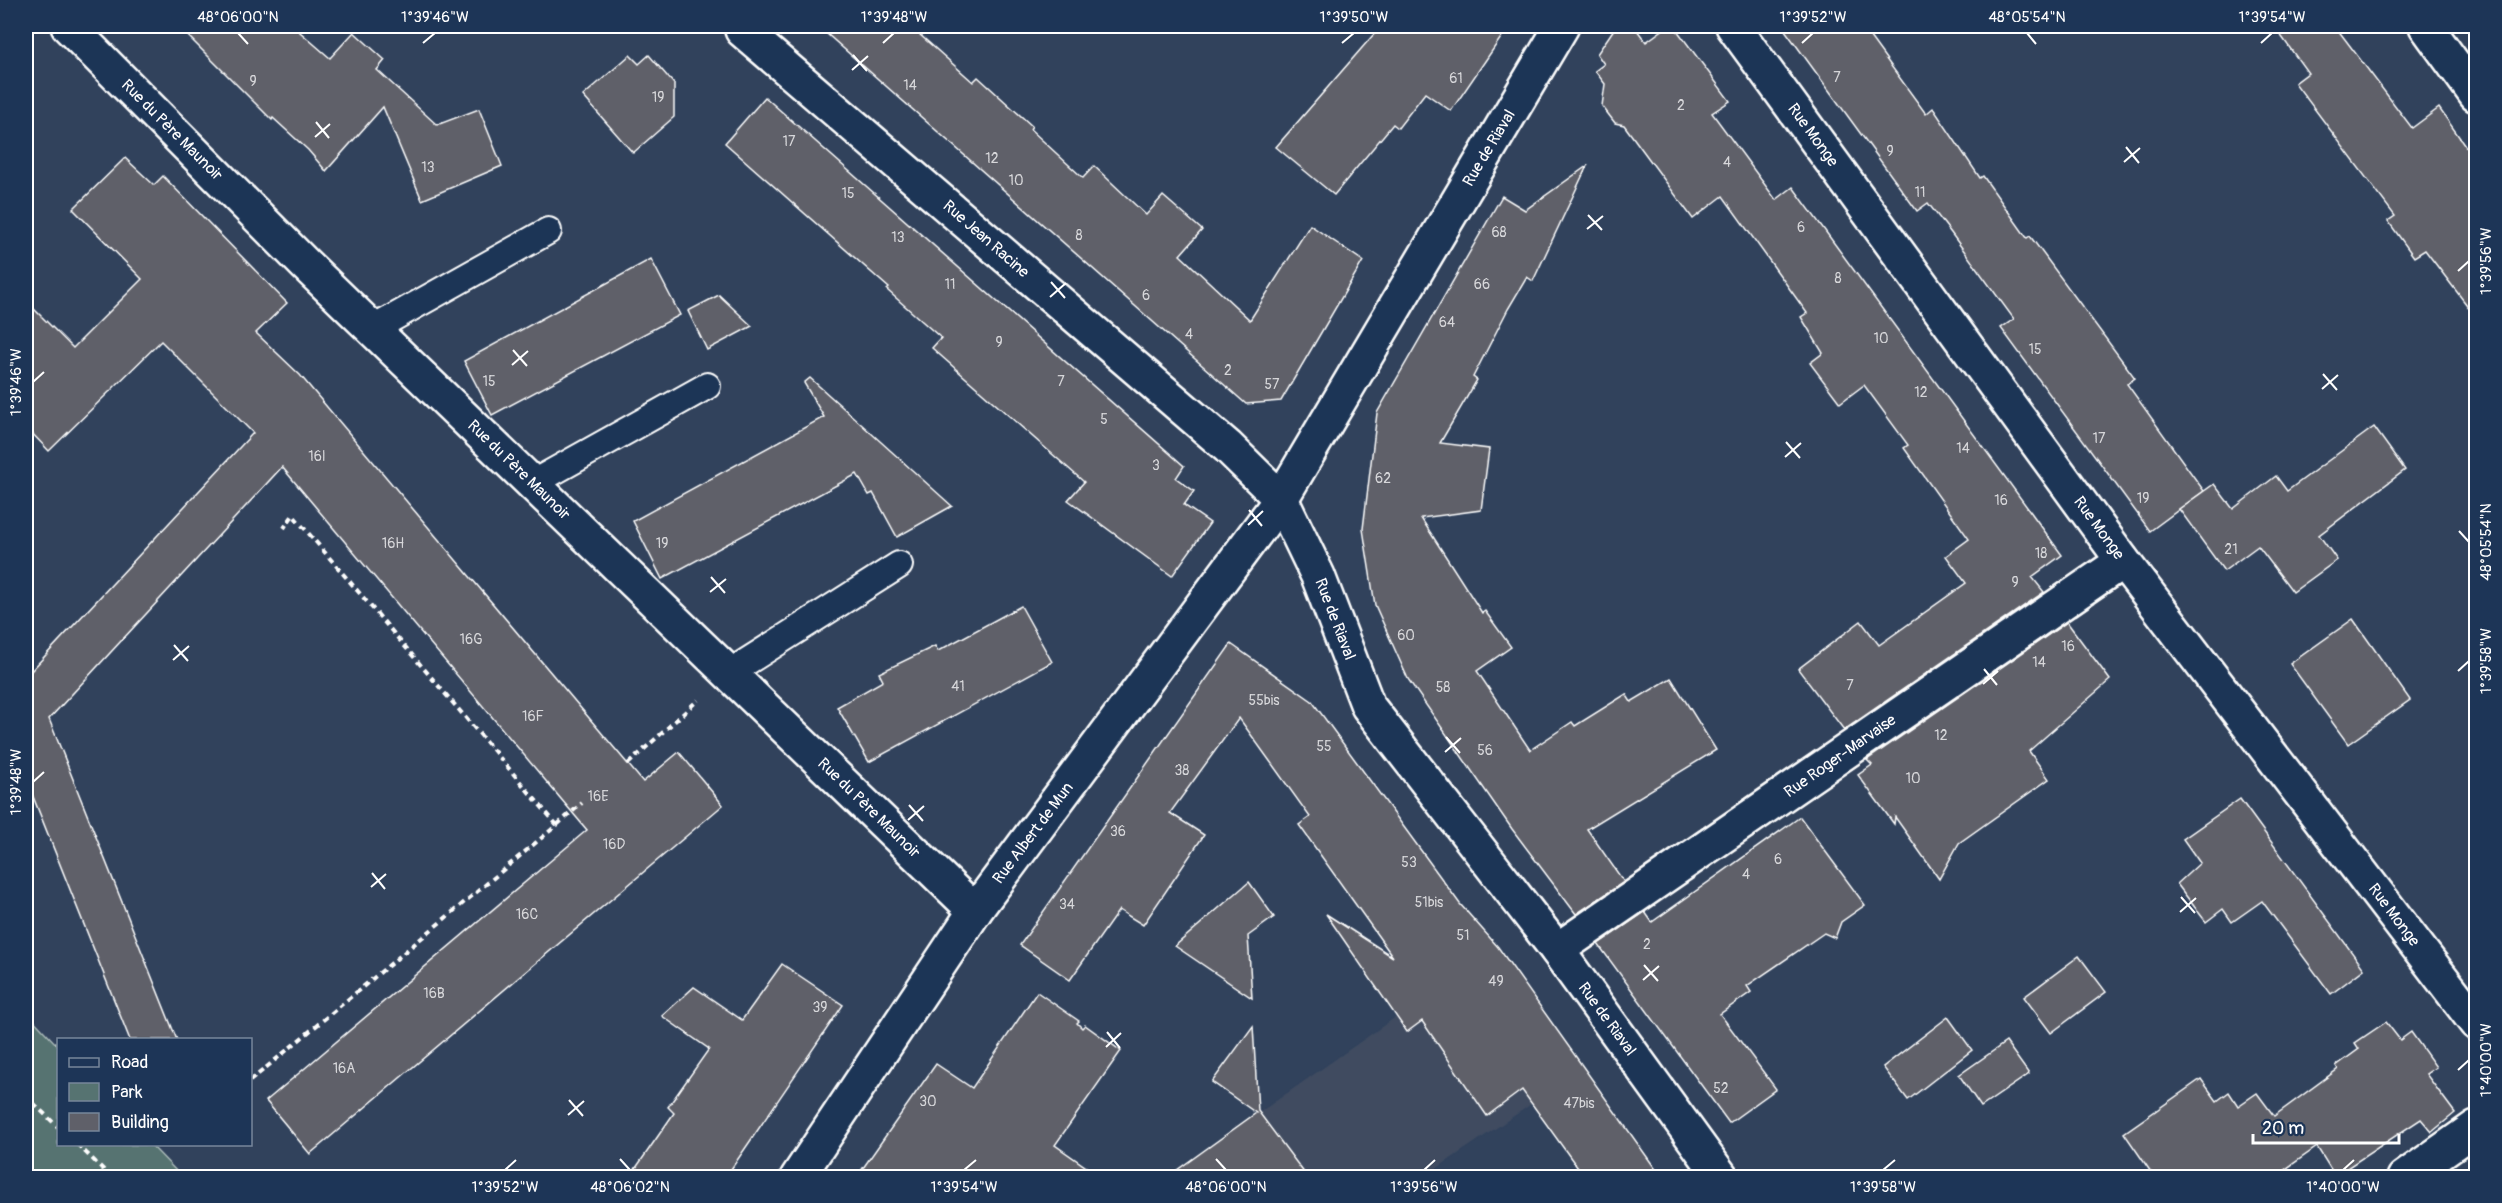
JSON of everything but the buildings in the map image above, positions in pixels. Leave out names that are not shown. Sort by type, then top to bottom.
[{"type":"street","name":"Rue du Père Maunoir","points":[[68,26],[373,329],[975,911]]},
{"type":"street","name":"Rue de Riaval","points":[[1562,26],[1281,499],[1318,576],[1368,706],[1557,950],[1722,1178]]},
{"type":"street","name":"Rue Monge","points":[[1732,26],[2123,561],[2476,1023]]},
{"type":"street","points":[[2426,26],[2476,95]]},
{"type":"street","name":"Rue Jean Racine","points":[[742,30],[1228,447],[1281,499]]},
{"type":"street","name":"Rue Albert de Mun","points":[[797,1178],[975,911],[1281,499]]},
{"type":"street","name":"Rue Roger-Marvaise","points":[[1557,950],[2123,561]]},
{"type":"street","points":[[2404,1178],[2476,1127]]},
{"type":"lane","points":[[373,329],[549,231]]},
{"type":"lane","points":[[533,483],[707,386]]},
{"type":"lane","points":[[729,673],[899,565]]},
{"type":"path","points":[[284,528],[293,515],[557,825]]},
{"type":"path","points":[[628,764],[729,673]]},
{"type":"path","points":[[252,1079],[582,803]]},
{"type":"path","points":[[26,1096],[57,1126]]},
{"type":"path","points":[[79,1146],[112,1178]]},
{"type":"shaded area","points":[[1497,946],[1583,1069],[1424,1177],[1166,1178]]},
{"type":"green space","points":[[26,1012],[57,1045],[57,1146],[152,1146],[182,1177],[26,1177]]}]
